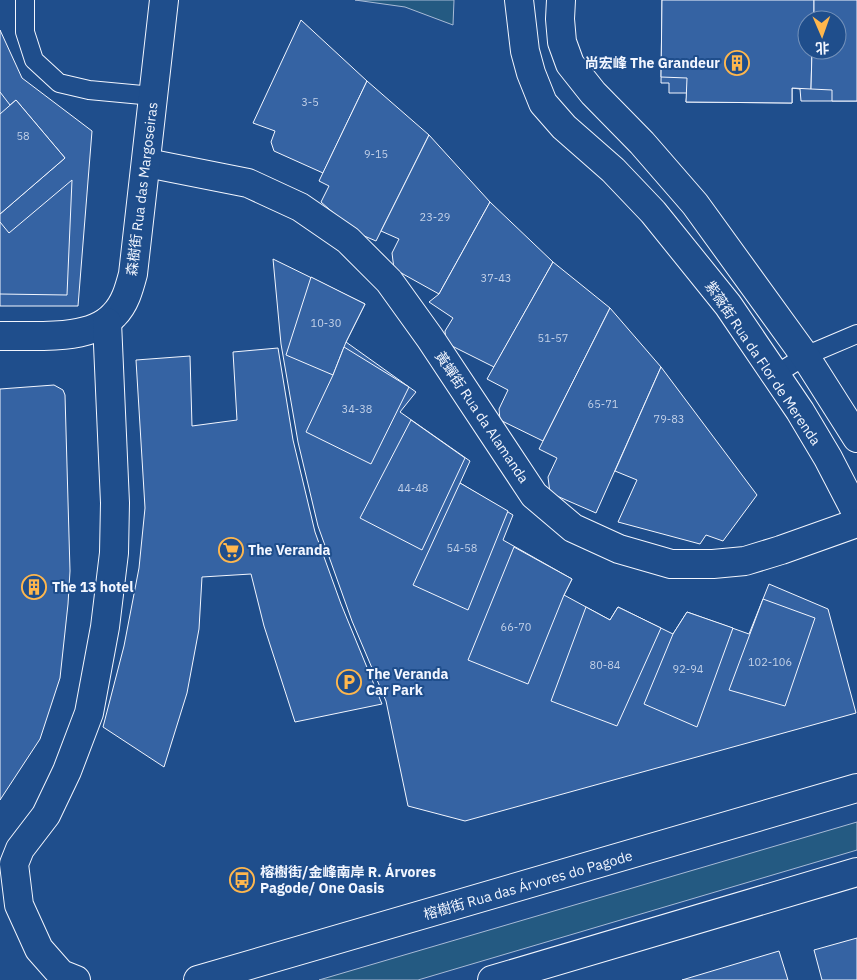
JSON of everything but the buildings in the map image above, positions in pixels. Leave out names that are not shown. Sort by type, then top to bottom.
[{"type":"street","name":"森樹街 Rua das Margoseiras","points":[[0,336],[78,333],[92,330],[107,322],[123,303],[133,274],[164,0]]},
{"type":"street","name":"紫薇街 Rua da Flor de Merenda","points":[[519,0],[525,51],[531,73],[543,103],[564,128],[613,170],[653,212],[728,306],[800,411],[828,458],[857,514]]},
{"type":"street","points":[[561,0],[562,42],[570,64],[593,93],[642,144],[695,204],[806,356],[857,438]]},
{"type":"street","name":"黃蟬街 Rua da Alamanda","points":[[147,163],[248,183],[300,206],[348,240],[389,281],[430,338],[534,495],[573,528],[619,549],[671,564],[713,564],[745,560],[781,550],[857,524]]},
{"type":"street","points":[[76,980],[61,974],[39,949],[18,905],[14,864],[20,849],[46,815],[70,763],[89,713],[105,627],[114,553],[115,503],[107,322]]},
{"type":"street","name":"榕樹街 Rua das Árvores do Pagode","points":[[198,980],[857,788]]},
{"type":"street","points":[[492,980],[857,872]]},
{"type":"lane","points":[[25,0],[26,32],[34,60],[59,83],[89,90],[153,96]]},
{"type":"lane","points":[[775,375],[806,356],[857,334]]},
{"type":"shaded area","points":[[355,0],[454,0],[453,25],[405,7]]},
{"type":"shaded area","points":[[857,822],[857,850],[418,980],[319,980]]},
{"type":"place","name":"尚宏峰 The Grandeur","points":[[737,63]]},
{"type":"place","name":"The Veranda","points":[[231,550]]},
{"type":"place","name":"The 13 hotel","points":[[34,587]]},
{"type":"place","name":"The Veranda Car Park","points":[[349,682]]},
{"type":"place","name":"榕樹街/金峰南岸 R. Árvores Pagode/ One Oasis","points":[[242,880]]}]
